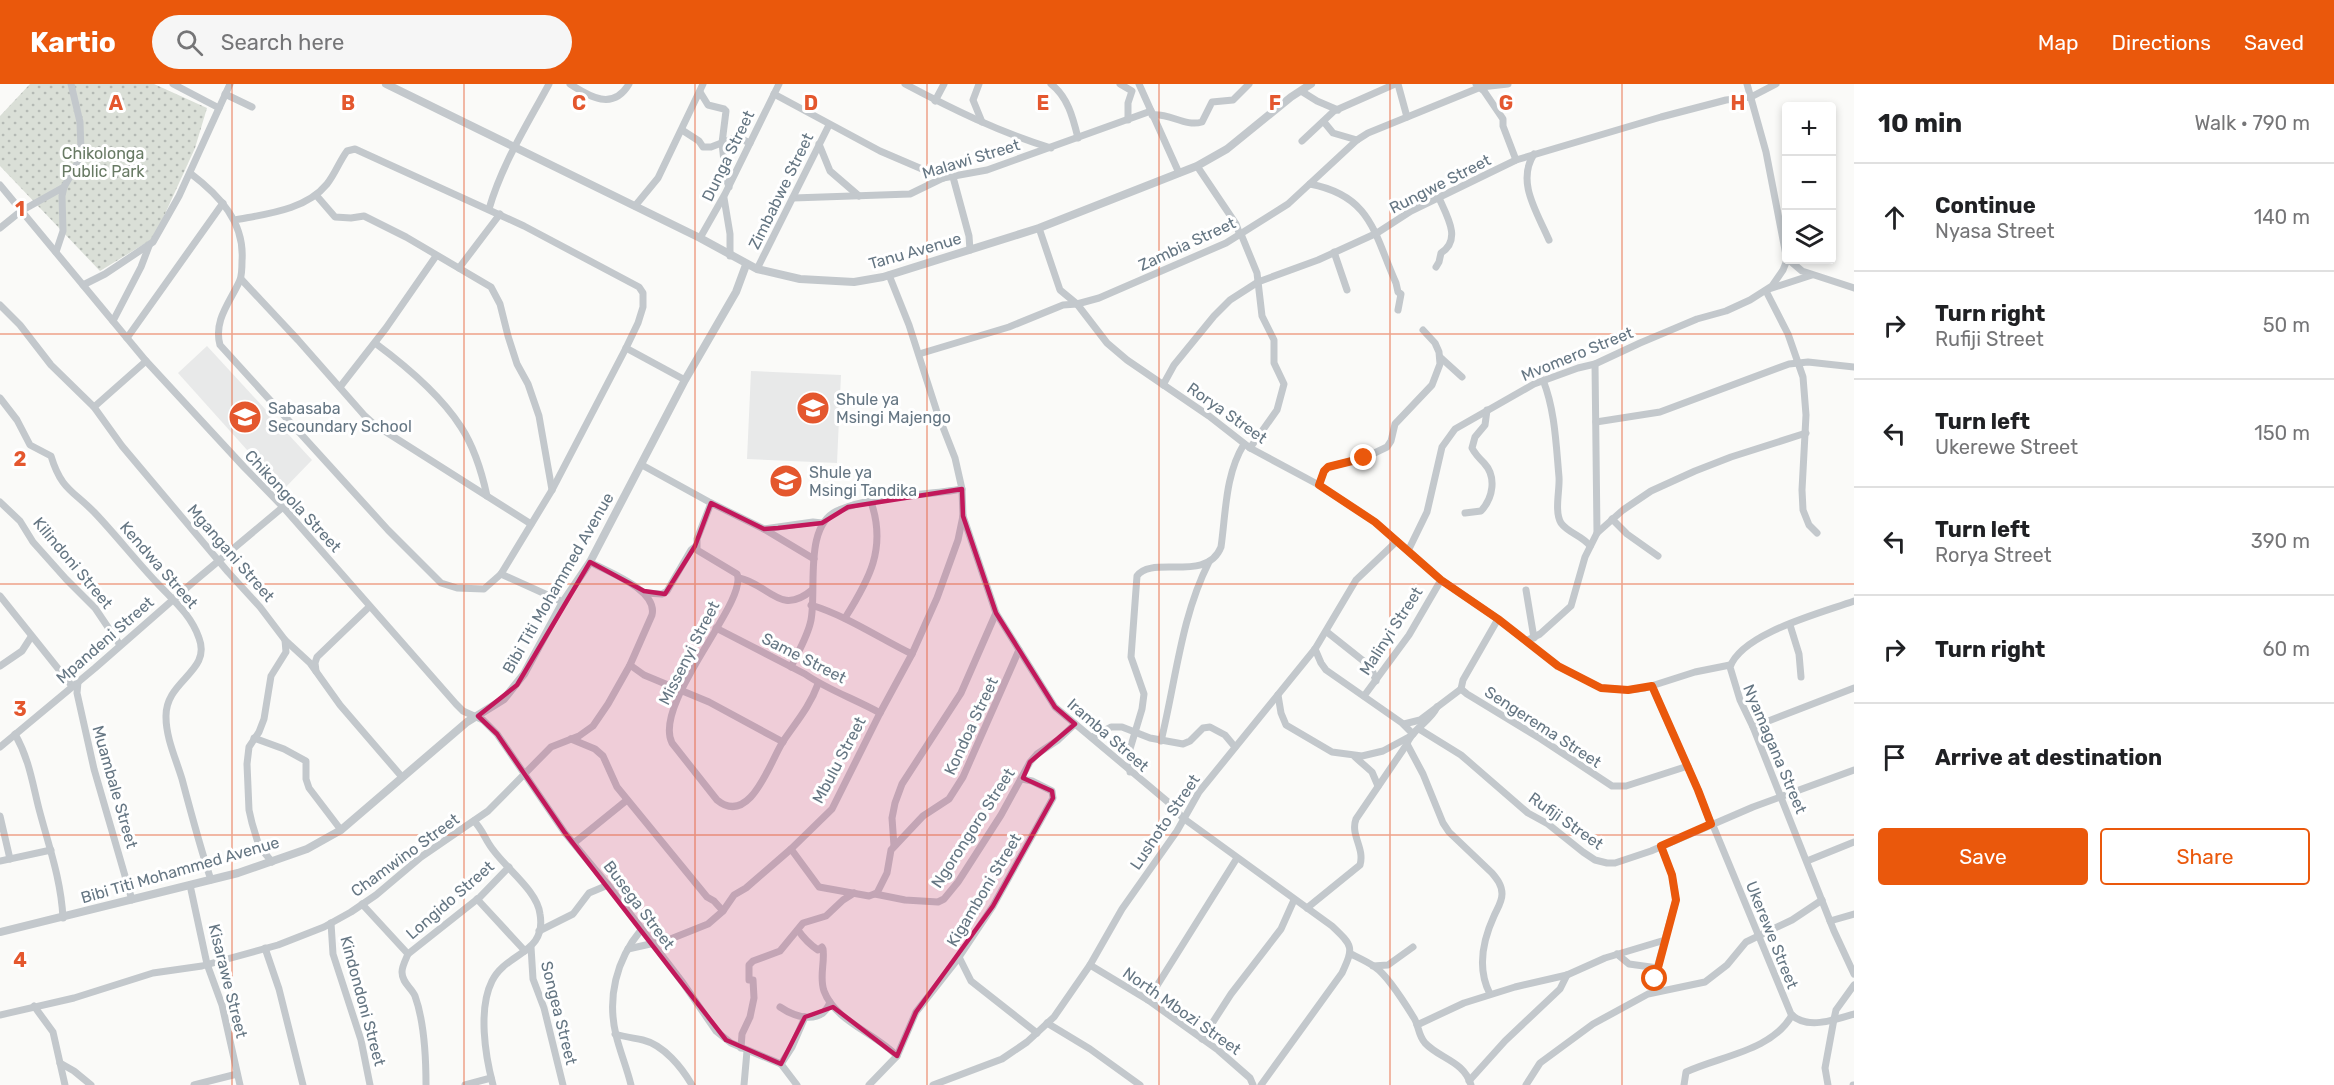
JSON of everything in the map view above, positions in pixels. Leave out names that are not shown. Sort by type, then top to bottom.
[{"type":"street","points":[[56,252],[63,231],[64,187],[77,164],[81,146],[80,122],[71,84]]},
{"type":"street","points":[[173,84],[219,108]]},
{"type":"street","points":[[113,321],[136,278],[149,246],[159,233],[190,173],[230,84]]},
{"type":"street","name":"Tanu Avenue","points":[[386,84],[700,238],[746,265],[800,279],[828,282],[854,282],[889,275],[970,250],[1039,228],[1197,166],[1227,149],[1311,84]]},
{"type":"street","points":[[489,209],[513,147],[523,134],[549,84]]},
{"type":"street","points":[[570,84],[593,97],[613,99],[621,95],[629,84]]},
{"type":"street","points":[[635,207],[652,188],[704,84]]},
{"type":"street","name":"Dunga Street","points":[[700,238],[724,198],[779,84]]},
{"type":"street","points":[[935,101],[944,84]]},
{"type":"street","points":[[979,84],[973,100],[982,122]]},
{"type":"street","points":[[1051,84],[1069,107],[1078,138]]},
{"type":"street","points":[[1120,84],[1132,90],[1128,103],[1128,120]]},
{"type":"street","points":[[1139,84],[1179,173]]},
{"type":"street","points":[[1152,113],[1195,124],[1202,122],[1212,102],[1233,100],[1249,84]]},
{"type":"street","points":[[1302,141],[1330,114],[1396,84],[1407,117]]},
{"type":"street","points":[[1469,84],[1470,92]]},
{"type":"street","name":"Zambia Street","points":[[919,354],[1009,327],[1063,305],[1077,304],[1105,296],[1217,248],[1288,204],[1357,140],[1470,92],[1478,86],[1508,84]]},
{"type":"street","points":[[1747,84],[1766,152],[1782,234]]},
{"type":"street","name":"Rungwe Street","points":[[1163,385],[1174,365],[1218,311],[1230,300],[1258,282],[1377,233],[1411,211],[1534,153],[1726,100],[1751,97],[1776,84]]},
{"type":"street","points":[[907,85],[935,101],[982,122],[1051,148]]},
{"type":"street","points":[[1478,86],[1503,119],[1503,126],[1516,160]]},
{"type":"street","points":[[1300,91],[1339,110]]},
{"type":"street","points":[[700,92],[708,105],[726,111],[722,143],[723,173],[729,187]]},
{"type":"street","points":[[225,94],[252,107]]},
{"type":"street","points":[[774,94],[829,125],[943,178]]},
{"type":"street","name":"Malawi Street","points":[[793,198],[902,195],[943,178],[987,170],[1152,113]]},
{"type":"street","points":[[1324,122],[1333,133],[1357,140]]},
{"type":"street","name":"Zimbabwe Street","points":[[757,269],[829,125]]},
{"type":"street","points":[[682,129],[704,147],[737,137],[750,143]]},
{"type":"street","points":[[819,144],[830,171],[859,196]]},
{"type":"street","points":[[190,173],[223,202],[235,220],[242,248],[241,279],[229,300],[218,331],[220,345],[388,530],[441,582],[457,588],[478,591],[484,589],[501,574],[552,489],[626,348],[643,307],[643,293],[639,287],[500,214],[355,149],[345,153],[326,184],[306,202],[269,214],[235,220]]},
{"type":"street","points":[[1534,153],[1528,165],[1526,181],[1549,240]]},
{"type":"street","points":[[1161,741],[1178,655],[1194,593],[1209,562],[1218,554],[1221,547],[1236,456],[1277,410],[1284,387],[1283,379],[1274,363],[1274,340],[1262,316],[1255,266],[1236,224],[1197,166]]},
{"type":"street","points":[[953,177],[969,236],[970,250]]},
{"type":"street","points":[[1310,184],[1343,194],[1362,212],[1377,233],[1398,292],[1401,294],[1398,310]]},
{"type":"street","name":"Chikongola Street","points":[[0,185],[146,361],[283,507],[456,704],[463,711],[478,716]]},
{"type":"street","points":[[0,228],[21,211],[64,187]]},
{"type":"street","points":[[316,195],[335,217],[364,216],[406,237],[491,287],[500,304],[517,364],[528,384],[539,416],[552,489]]},
{"type":"street","points":[[724,198],[730,234],[730,256]]},
{"type":"street","points":[[1436,267],[1441,253],[1448,248],[1452,239],[1450,222],[1439,198]]},
{"type":"street","points":[[127,338],[223,202]]},
{"type":"street","points":[[459,268],[500,214]]},
{"type":"street","name":"Rorya Street","points":[[1039,228],[1058,285],[1063,293],[1077,304],[1107,343],[1126,360],[1209,416],[1247,446],[1319,485],[1375,522],[1441,580],[1498,619],[1558,666],[1601,688],[1628,690],[1652,686],[1695,672],[1730,665]]},
{"type":"street","points":[[82,285],[105,274],[149,246]]},
{"type":"street","points":[[1334,252],[1347,290]]},
{"type":"street","points":[[340,387],[422,279],[436,256]]},
{"type":"street","points":[[1786,264],[1767,290],[1788,333],[1804,387],[1806,433],[1802,489],[1803,510],[1809,525],[1817,533]]},
{"type":"street","points":[[1792,264],[1812,275],[1854,288]]},
{"type":"street","name":"Bibi Titi Mohammed Avenue","points":[[0,933],[211,880],[307,849],[341,830],[467,723],[504,699],[517,685],[563,602],[590,562],[685,380],[736,292],[746,265]]},
{"type":"street","name":"Iramba Street","points":[[889,275],[919,354],[939,419],[955,458],[962,489],[963,516],[996,613],[1055,707],[1168,802],[1183,818],[1332,926],[1345,939],[1351,954]]},
{"type":"street","name":"Mvomero Street","points":[[1408,551],[1426,512],[1444,441],[1455,429],[1543,380],[1595,364],[1697,319],[1726,311],[1767,290],[1812,275]]},
{"type":"street","points":[[241,279],[375,425],[531,524]]},
{"type":"street","name":"Mgangani Street","points":[[0,305],[25,331],[51,365],[94,407],[122,446],[261,607],[285,640],[303,656],[340,705],[402,777]]},
{"type":"street","points":[[1319,485],[1328,467],[1364,458],[1389,445],[1397,420],[1433,384],[1440,357],[1435,343],[1423,330]]},
{"type":"street","points":[[375,343],[432,393],[461,426],[483,477],[487,496]]},
{"type":"street","points":[[626,348],[685,380]]},
{"type":"street","points":[[1440,357],[1462,377]]},
{"type":"street","points":[[94,407],[146,361]]},
{"type":"street","points":[[1596,422],[1660,412],[1768,370],[1797,363],[1854,367]]},
{"type":"street","points":[[1595,364],[1597,533]]},
{"type":"street","points":[[1543,380],[1551,403],[1553,418],[1559,477],[1560,519],[1564,527],[1584,538],[1590,546]]},
{"type":"street","name":"Kendwa Street","points":[[0,398],[17,420],[30,445],[51,456],[57,475],[72,495],[91,509],[182,608],[196,631],[202,653],[198,666],[176,687],[170,697],[166,718],[192,820],[211,880]]},
{"type":"street","points":[[1465,513],[1481,511],[1488,502],[1491,492],[1492,478],[1485,464],[1472,448],[1475,437],[1485,425],[1487,411]]},
{"type":"street","points":[[1526,641],[1540,634],[1571,606],[1590,546],[1597,533],[1612,519],[1651,491],[1695,471],[1806,433]]},
{"type":"street","points":[[642,465],[711,503],[764,528],[814,559]]},
{"type":"street","points":[[791,667],[810,625],[818,530],[827,516],[839,510],[871,502],[962,489]]},
{"type":"street","name":"Kilindoni Street","points":[[0,502],[20,521],[33,542],[66,579],[95,608],[120,645]]},
{"type":"street","points":[[845,618],[861,593],[876,558],[876,520],[871,502]]},
{"type":"street","points":[[590,562],[646,593],[662,594],[667,591],[691,550],[696,546],[711,503]]},
{"type":"street","name":"Mpandeni Street","points":[[0,747],[283,507]]},
{"type":"street","name":"Mbulu Street","points":[[628,949],[651,944],[704,926],[723,911],[734,896],[791,849],[835,804],[912,654],[955,550],[963,516]]},
{"type":"street","points":[[1612,519],[1627,534],[1658,556]]},
{"type":"street","points":[[764,528],[822,523]]},
{"type":"street","name":"Lushoto Street","points":[[933,1085],[1002,1059],[1037,1033],[1062,1006],[1090,965],[1111,926],[1177,831],[1199,792],[1315,649],[1356,580],[1397,541]]},
{"type":"street","points":[[696,546],[698,551],[739,578],[758,585],[777,598],[787,601],[797,600],[812,590]]},
{"type":"street","points":[[1130,772],[1130,749],[1144,694],[1131,657],[1137,576],[1145,569],[1191,567],[1209,562]]},
{"type":"street","points":[[501,574],[563,602]]},
{"type":"street","name":"Missenyi Street","points":[[739,578],[733,599],[681,692],[669,724],[668,737],[721,804],[737,805],[753,795],[770,769],[783,742],[806,710],[818,684]]},
{"type":"street","name":"Malinyi Street","points":[[1364,696],[1423,613],[1441,580]]},
{"type":"street","points":[[1526,590],[1534,638]]},
{"type":"street","name":"Chamwino Street","points":[[0,1015],[74,998],[153,973],[207,964],[265,948],[331,923],[362,904],[421,857],[474,821],[509,791],[551,747],[586,732],[593,726],[630,665],[653,611],[654,606],[646,593]]},
{"type":"street","points":[[0,596],[42,650],[75,684]]},
{"type":"street","points":[[1730,665],[1745,645],[1768,633],[1854,601]]},
{"type":"street","points":[[811,605],[845,618],[880,639],[912,654]]},
{"type":"street","points":[[316,672],[317,657],[369,607]]},
{"type":"street","points":[[791,849],[819,887],[854,893],[875,894],[879,891],[887,875],[894,846],[892,818],[902,784],[962,693],[996,613]]},
{"type":"street","name":"Sengerema Street","points":[[1498,619],[1462,680],[1461,689],[1541,738],[1612,786],[1623,786],[1688,766]]},
{"type":"street","points":[[1790,625],[1799,654],[1801,677]]},
{"type":"street","name":"Same Street","points":[[716,628],[791,667],[818,684],[849,696],[880,713]]},
{"type":"street","points":[[1327,632],[1371,667],[1376,681]]},
{"type":"street","points":[[0,666],[22,651],[31,637]]},
{"type":"street","points":[[272,862],[259,846],[249,810],[246,764],[249,747],[264,719],[271,676],[286,652],[285,640]]},
{"type":"street","name":"Rufiji Street","points":[[1315,649],[1326,669],[1404,724],[1412,736],[1461,755],[1528,813],[1548,824],[1595,860],[1615,863],[1781,796],[1854,770]]},
{"type":"street","points":[[22,651],[42,650]]},
{"type":"street","name":"Kondoa Street","points":[[894,846],[923,816],[944,803],[955,792],[990,720],[1019,650]]},
{"type":"street","points":[[630,665],[644,675],[709,702],[783,742]]},
{"type":"street","name":"Nyamagana Street","points":[[1730,665],[1736,691],[1753,727],[1830,921],[1854,974]]},
{"type":"street","name":"Muambale Street","points":[[75,684],[94,769],[132,900]]},
{"type":"street","name":"Ukerewe Street","points":[[1652,686],[1688,766],[1747,911],[1760,936],[1785,1003],[1792,1015],[1796,1020],[1804,1022],[1854,1014]]},
{"type":"street","points":[[1753,727],[1854,688]]},
{"type":"street","points":[[1404,724],[1420,720],[1452,699],[1461,689]]},
{"type":"street","points":[[1278,694],[1281,713],[1289,727],[1332,752],[1355,757],[1383,751],[1412,736]]},
{"type":"street","points":[[1307,908],[1360,865],[1361,852],[1353,831],[1354,824],[1412,736],[1432,717],[1437,707]]},
{"type":"street","name":"Busega Street","points":[[478,716],[497,734],[523,774],[651,944],[683,982],[716,1031],[726,1040],[781,1064]]},
{"type":"street","name":"Ngorongoro Street","points":[[875,894],[905,900],[943,901],[958,882],[1022,779],[1030,762],[1075,724]]},
{"type":"street","points":[[1092,737],[1111,727],[1122,727],[1161,741],[1183,744],[1190,741],[1203,728],[1210,727],[1225,735],[1235,747]]},
{"type":"street","points":[[15,734],[27,758],[58,873],[63,918]]},
{"type":"street","points":[[1412,736],[1423,774],[1443,823],[1459,842],[1477,856],[1500,886],[1502,899],[1486,935],[1483,950],[1486,984],[1491,994]]},
{"type":"street","points":[[254,738],[284,748],[306,761],[309,788],[341,830]]},
{"type":"street","points":[[571,739],[595,749],[603,756],[617,787],[627,800],[707,897],[723,911]]},
{"type":"street","points":[[1355,757],[1372,772],[1378,786]]},
{"type":"street","name":"Kigamboni Street","points":[[869,1085],[897,1056],[916,1012],[959,957],[993,906],[1053,798],[1052,791],[1022,779]]},
{"type":"street","points":[[574,843],[627,800]]},
{"type":"street","points":[[0,816],[10,859]]},
{"type":"street","points":[[465,1085],[492,1082],[484,1027],[489,990],[499,969],[537,940],[540,913],[537,904],[489,845],[474,821]]},
{"type":"street","points":[[1807,861],[1854,842]]},
{"type":"street","points":[[1654,992],[1676,900],[1672,875],[1661,846]]},
{"type":"street","points":[[0,861],[51,850]]},
{"type":"street","points":[[1148,1000],[1237,858]]},
{"type":"street","name":"Longido Street","points":[[408,954],[477,899],[509,867]]},
{"type":"street","name":"Kisarawe Street","points":[[190,885],[203,936],[207,964],[222,1005],[240,1085]]},
{"type":"street","points":[[539,931],[573,914],[588,893],[608,885]]},
{"type":"street","points":[[744,1085],[742,1034],[749,1021],[754,998],[754,983],[753,980],[749,980],[747,969],[753,961],[780,951],[807,921],[826,916],[854,893]]},
{"type":"street","points":[[477,899],[528,949]]},
{"type":"street","points":[[1202,1039],[1231,994],[1281,929],[1294,900]]},
{"type":"street","points":[[1526,1085],[1540,1063],[1593,1024],[1654,992],[1705,981],[1727,965],[1746,942],[1792,920],[1822,900]]},
{"type":"street","points":[[362,904],[408,954],[401,970],[404,983],[414,994],[419,1015],[426,1085]]},
{"type":"street","points":[[1830,921],[1854,914]]},
{"type":"street","name":"Kindondoni Street","points":[[331,923],[334,960],[361,1040],[370,1085]]},
{"type":"street","points":[[315,930],[331,941]]},
{"type":"street","points":[[631,1085],[615,1034],[611,997],[620,963],[641,930]]},
{"type":"street","points":[[798,930],[803,939],[818,950],[822,947],[824,950],[822,980],[830,1002],[841,1014],[879,1040],[897,1056]]},
{"type":"street","points":[[1417,1025],[1450,1008],[1515,987],[1567,975],[1617,954],[1665,940]]},
{"type":"street","points":[[1373,966],[1388,965],[1413,947]]},
{"type":"street","points":[[265,948],[279,989],[303,1085]]},
{"type":"street","name":"Songea Street","points":[[528,949],[533,980],[544,1008],[563,1085]]},
{"type":"street","points":[[1261,1085],[1334,985],[1351,954],[1384,975],[1417,1025],[1420,1037],[1426,1045],[1460,1067],[1466,1073],[1470,1083],[1504,1041],[1560,989],[1567,975]]},
{"type":"street","points":[[1617,954],[1629,964],[1658,968]]},
{"type":"street","points":[[959,957],[971,981],[1037,1033]]},
{"type":"street","name":"North Mbozi Street","points":[[1090,965],[1148,1000],[1231,1060],[1250,1078],[1253,1085]]},
{"type":"street","points":[[1828,1085],[1825,1068],[1836,1010],[1854,985]]},
{"type":"street","points":[[780,1007],[792,1014],[805,1017],[822,1015],[828,1010],[830,1002]]},
{"type":"street","points":[[34,1006],[53,1032],[65,1085]]},
{"type":"street","points":[[1684,1085],[1686,1072],[1773,1036],[1792,1015]]},
{"type":"street","points":[[797,1085],[781,1064],[792,1047],[805,1017]]},
{"type":"street","points":[[1047,1023],[1090,1049],[1140,1085]]},
{"type":"street","points":[[615,1034],[645,1040],[658,1047],[678,1066],[692,1085]]},
{"type":"street","points":[[60,1063],[91,1085]]},
{"type":"street","points":[[194,1085],[237,1074]]},
{"type":"highlighted area","points":[[962,489],[963,516],[996,613],[1055,707],[1075,724],[1030,762],[1023,778],[1052,791],[1053,798],[993,906],[916,1012],[897,1056],[833,1007],[805,1017],[781,1064],[726,1040],[565,833],[497,734],[478,716],[517,685],[590,562],[644,591],[665,594],[670,588],[695,546],[711,503],[764,529],[822,523],[848,507]]},
{"type":"shaded area","name":"Sabasaba Secoundary School","points":[[207,346],[312,460],[283,490],[178,373]]},
{"type":"shaded area","points":[[751,371],[841,375],[837,463],[747,459]]},
{"type":"green space","name":"Chikolonga Public Park","points":[[30,84],[154,84],[207,108],[195,148],[154,238],[100,271],[0,166],[0,116]]},
{"type":"place","name":"Shule ya Msingi Majengo","points":[[813,408]]},
{"type":"place","name":"Sabasaba Secoundary School","points":[[245,417]]},
{"type":"place","name":"Shule ya Msingi Tandika","points":[[786,481]]},
{"type":"route","points":[[1364,458],[1328,467],[1319,485],[1375,522],[1441,580],[1576,677],[1592,685],[1614,690],[1652,686],[1711,824],[1661,846],[1676,888],[1676,900],[1655,979]]}]
